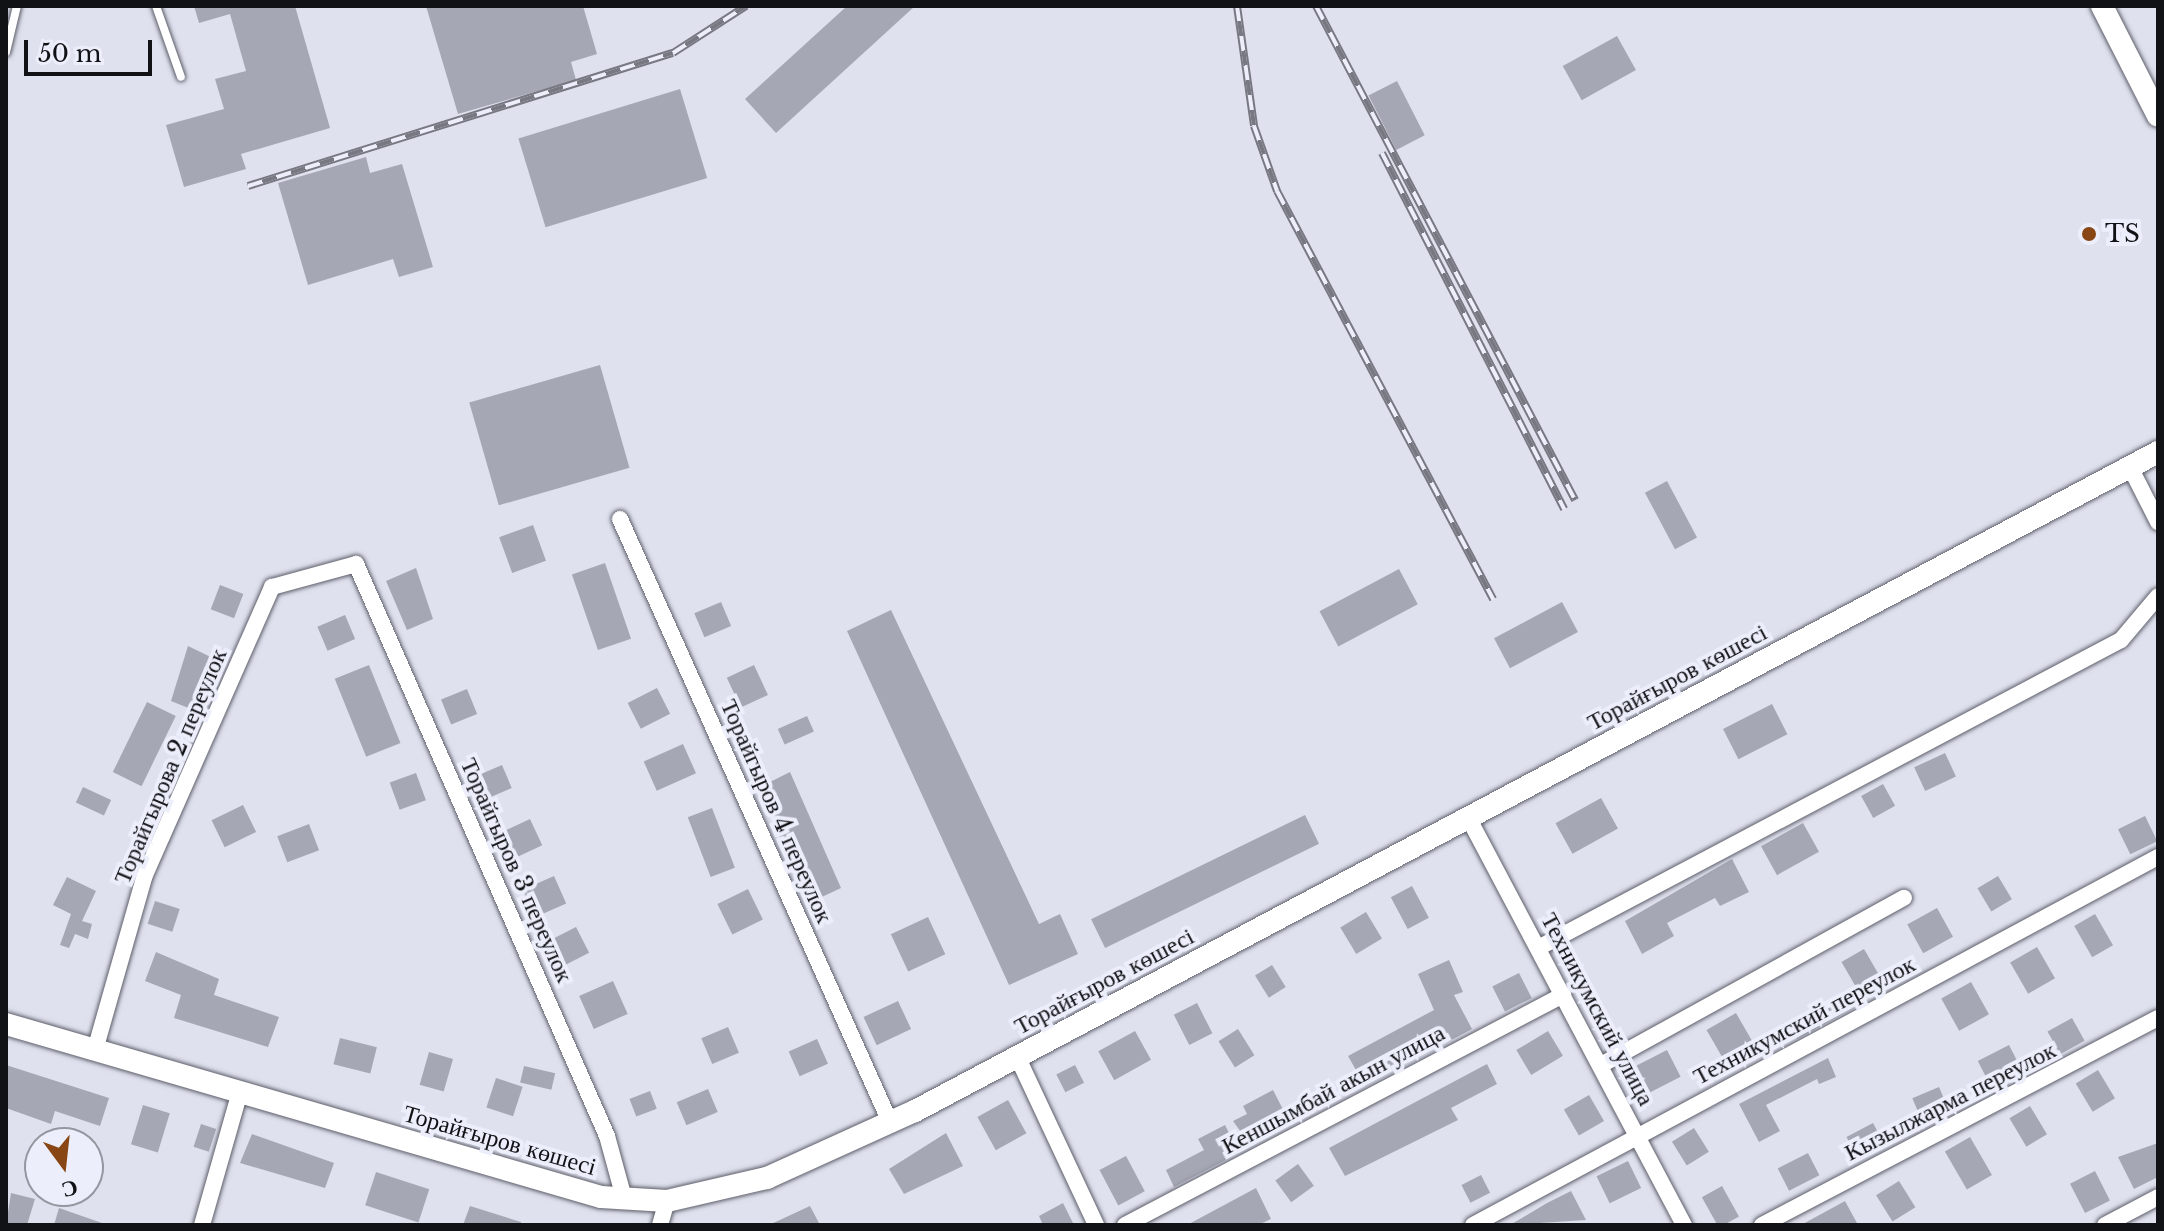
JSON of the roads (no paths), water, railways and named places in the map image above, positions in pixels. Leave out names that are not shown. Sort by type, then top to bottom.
[{"type":"street","points":[[2102,6],[2158,116]]},
{"type":"street","name":"Торайғыров көшесі","points":[[6,1024],[624,1198],[667,1201],[767,1178],[890,1122],[1017,1056],[2158,452]]},
{"type":"street","points":[[2130,467],[2158,522]]},
{"type":"street","name":"Торайгыров 4 переулок","points":[[620,519],[890,1122]]},
{"type":"street","name":"Торайгырова 2 переулок","points":[[95,1050],[145,875],[272,587],[356,564]]},
{"type":"street","name":"Торайгыров 3 переулок","points":[[356,564],[607,1136],[624,1198]]},
{"type":"street","points":[[1538,948],[2121,640],[2158,596]]},
{"type":"street","name":"Техникумский улица","points":[[1468,817],[1684,1225]]},
{"type":"street","name":"Техникумский переулок","points":[[1473,1225],[2158,857]]},
{"type":"street","points":[[1601,1065],[1904,898]]},
{"type":"street","name":"Кеншымбай акын улица","points":[[1125,1225],[1563,995]]},
{"type":"street","name":"Кызылжарма переулок","points":[[1762,1225],[2158,1018]]},
{"type":"street","points":[[1017,1056],[1096,1225]]},
{"type":"street","points":[[202,1225],[240,1092]]},
{"type":"street","points":[[2105,1225],[2158,1197]]},
{"type":"street","points":[[660,1225],[667,1201]]},
{"type":"lane","points":[[6,52],[17,6]]},
{"type":"lane","points":[[156,6],[181,77]]},
{"type":"railway","points":[[248,186],[673,53],[746,6]]},
{"type":"railway","points":[[1237,6],[1254,126],[1277,191],[1493,599]]},
{"type":"railway","points":[[1316,6],[1575,500]]},
{"type":"railway","points":[[1382,153],[1564,509]]},
{"type":"place","name":"TS","points":[[2089,234]]}]
